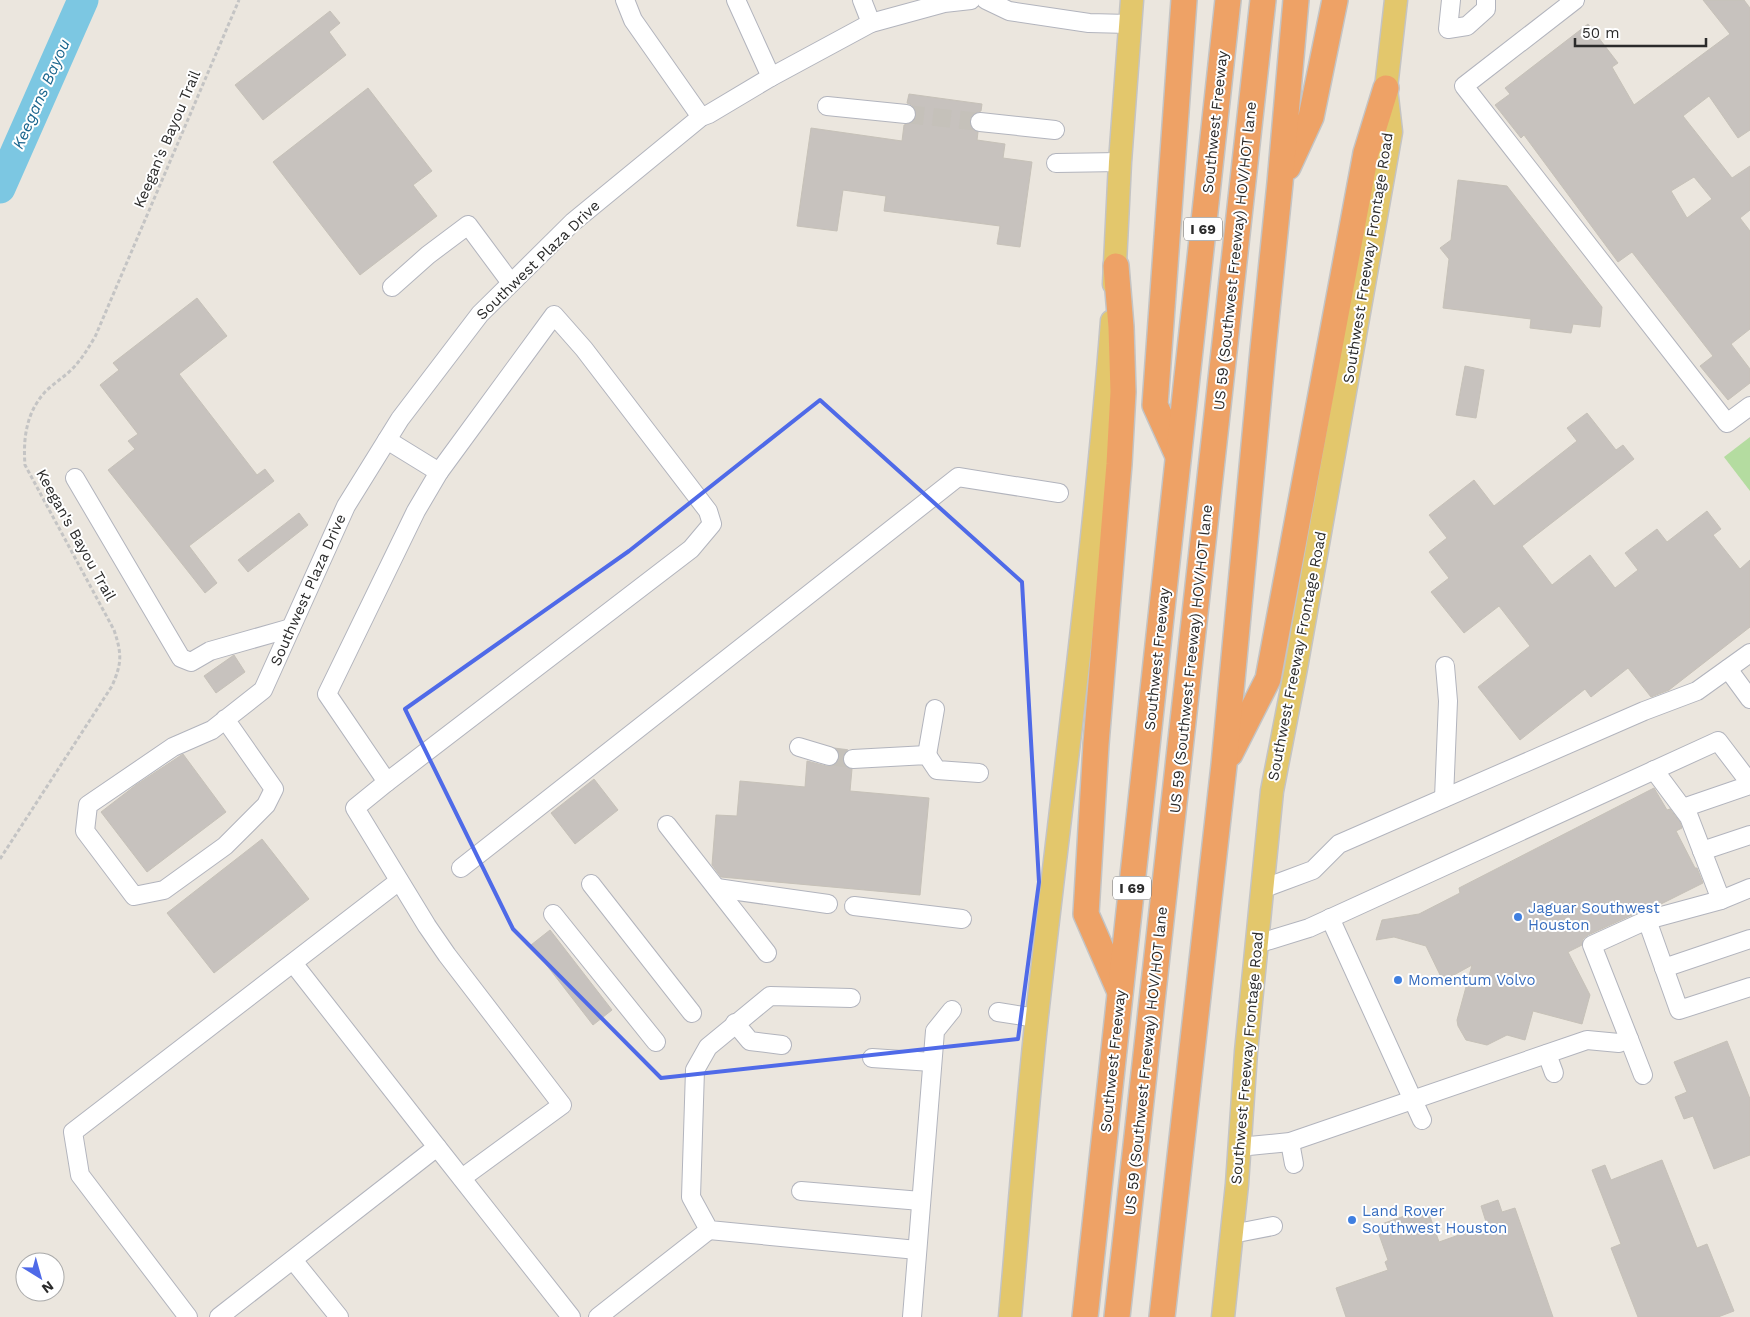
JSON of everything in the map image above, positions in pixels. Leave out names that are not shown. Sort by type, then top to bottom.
[{"type":"highway","points":[[1179,458],[1155,405],[1184,0]]},
{"type":"highway","name":"Southwest Freeway","points":[[1085,1317],[1228,0]]},
{"type":"highway","name":"US 59 (Southwest Freeway) HOV/HOT lane","points":[[1117,1317],[1263,0]]},
{"type":"highway","points":[[1162,1317],[1224,765],[1296,0]]},
{"type":"highway","points":[[1280,183],[1311,117],[1335,0]]},
{"type":"highway","points":[[1224,765],[1268,679],[1366,153],[1386,88]]},
{"type":"highway","points":[[1116,266],[1121,327],[1123,392],[1096,744],[1086,914],[1120,992]]},
{"type":"main road","points":[[1010,1317],[1037,1018],[1072,720],[1107,380],[1132,0]]},
{"type":"main road","name":"Southwest Freeway Frontage Road","points":[[1223,1317],[1232,1234],[1246,1052],[1272,791],[1296,668],[1391,132],[1386,88],[1396,0]]},
{"type":"street","points":[[625,0],[633,20],[702,117]]},
{"type":"street","points":[[736,0],[770,77]]},
{"type":"street","points":[[862,0],[871,23]]},
{"type":"street","name":"Southwest Plaza Drive","points":[[225,720],[263,690],[346,506],[400,419],[480,314],[573,222],[702,117],[770,77],[871,23],[944,3],[971,0]]},
{"type":"street","points":[[986,0],[1008,11],[1089,23],[1129,24]]},
{"type":"street","points":[[1451,0],[1448,29],[1467,26],[1486,9],[1486,0]]},
{"type":"street","points":[[1575,0],[1464,86],[1727,423],[1750,406]]},
{"type":"street","points":[[827,106],[906,114]]},
{"type":"street","points":[[980,122],[1055,130]]},
{"type":"street","points":[[1056,164],[1120,162]]},
{"type":"street","points":[[392,287],[428,255],[468,225],[511,283]]},
{"type":"street","points":[[387,782],[327,694],[416,511],[439,472],[554,315],[584,349],[708,511],[712,524],[691,549],[355,808],[399,882],[447,954],[562,1105],[462,1178]]},
{"type":"street","points":[[387,440],[439,472]]},
{"type":"street","points":[[460,868],[958,477],[1058,493]]},
{"type":"street","points":[[75,478],[181,658],[191,662],[210,651],[291,628]]},
{"type":"street","points":[[1262,889],[1313,870],[1339,844],[1644,711],[1697,691],[1750,652]]},
{"type":"street","points":[[1444,798],[1448,701],[1445,666]]},
{"type":"street","points":[[1728,669],[1750,700]]},
{"type":"street","points":[[935,709],[927,755],[937,770],[979,773]]},
{"type":"street","points":[[225,720],[274,789],[266,804],[225,846],[164,890],[134,896],[85,831],[88,805],[173,747],[212,730],[225,720]]},
{"type":"street","points":[[1257,944],[1309,928],[1718,741],[1750,784],[1683,808]]},
{"type":"street","points":[[799,747],[828,756]]},
{"type":"street","points":[[853,759],[927,755]]},
{"type":"street","points":[[1654,770],[1689,817],[1721,900]]},
{"type":"street","points":[[667,825],[767,953]]},
{"type":"street","points":[[1702,851],[1750,835]]},
{"type":"street","points":[[188,1317],[80,1176],[73,1132],[399,882]]},
{"type":"street","points":[[591,884],[692,1013]]},
{"type":"street","points":[[717,888],[828,904]]},
{"type":"street","points":[[1643,1076],[1592,945],[1647,920],[1721,900],[1750,888]]},
{"type":"street","points":[[854,906],[962,919]]},
{"type":"street","points":[[553,914],[656,1042]]},
{"type":"street","points":[[1330,918],[1422,1120]]},
{"type":"street","points":[[1647,920],[1679,1010],[1750,987]]},
{"type":"street","points":[[1664,968],[1750,938]]},
{"type":"street","points":[[293,963],[571,1317]]},
{"type":"street","points":[[708,1230],[691,1197],[695,1070],[708,1047],[770,996],[851,998]]},
{"type":"street","points":[[912,1317],[935,1030],[952,1010]]},
{"type":"street","points":[[998,1012],[1037,1018]]},
{"type":"street","points":[[735,1023],[750,1041],[782,1045]]},
{"type":"street","points":[[1239,1147],[1290,1142],[1586,1040],[1618,1043],[1629,1039]]},
{"type":"street","points":[[1547,1054],[1554,1073]]},
{"type":"street","points":[[872,1058],[932,1062]]},
{"type":"street","points":[[1290,1142],[1294,1164]]},
{"type":"street","points":[[219,1317],[437,1147]]},
{"type":"street","points":[[801,1191],[921,1201]]},
{"type":"street","points":[[1232,1234],[1273,1226]]},
{"type":"street","points":[[598,1317],[708,1230],[917,1250]]},
{"type":"street","points":[[293,1260],[339,1317]]},
{"type":"path","name":"Keegan's Bayou Trail","points":[[0,859],[112,686],[120,667],[120,646],[114,630],[25,466],[24,444],[27,424],[33,408],[45,392],[76,365],[95,337],[239,0]]},
{"type":"highlighted area","points":[[820,400],[1022,582],[1039,882],[1018,1039],[661,1078],[513,929],[405,709],[629,551]]},
{"type":"green space","points":[[1750,437],[1750,491],[1724,457]]},
{"type":"building","points":[[1703,0],[1744,0],[1750,8],[1750,130],[1738,138],[1709,96],[1683,116],[1732,178],[1750,166],[1750,210],[1740,218],[1750,231],[1750,329],[1731,344],[1750,369],[1750,383],[1728,400],[1700,366],[1713,356],[1632,252],[1618,262],[1524,135],[1521,138],[1495,105],[1510,94],[1505,88],[1588,24],[1618,63],[1612,67],[1634,105],[1730,34]],"holes":[[[1694,177],[1712,199],[1687,218],[1671,191]]]},
{"type":"building","points":[[330,11],[340,23],[329,32],[346,55],[263,120],[235,85]]},
{"type":"building","points":[[368,88],[432,171],[413,185],[437,216],[360,275],[273,162]]},
{"type":"building","points":[[909,94],[982,104],[981,111],[975,113],[970,120],[971,127],[978,132],[977,140],[1005,144],[1003,158],[1032,162],[1020,247],[997,244],[1000,226],[884,211],[886,196],[843,190],[837,231],[797,226],[811,128],[902,141],[904,125],[911,123],[916,116],[915,109],[907,103]]},
{"type":"building","points":[[1458,180],[1507,186],[1602,307],[1600,327],[1573,324],[1571,333],[1530,328],[1531,319],[1443,308],[1449,259],[1440,248],[1451,240]]},
{"type":"building","points":[[197,298],[227,336],[179,374],[257,475],[265,469],[274,481],[189,546],[217,583],[205,593],[108,470],[135,449],[128,441],[138,434],[100,385],[119,370],[113,363]]},
{"type":"building","points":[[1465,366],[1484,370],[1476,418],[1456,415]]},
{"type":"building","points":[[1587,413],[1616,450],[1623,445],[1634,459],[1522,546],[1552,585],[1590,555],[1615,588],[1638,570],[1625,553],[1657,529],[1667,542],[1707,511],[1721,529],[1713,535],[1740,569],[1750,560],[1750,627],[1669,690],[1651,697],[1628,668],[1591,697],[1585,689],[1520,740],[1478,687],[1530,646],[1499,606],[1464,633],[1431,592],[1449,578],[1429,552],[1447,538],[1429,515],[1474,480],[1494,506],[1577,441],[1567,428]]},
{"type":"building","points":[[299,513],[308,525],[248,572],[238,560]]},
{"type":"building","points":[[234,655],[245,672],[216,693],[204,676]]},
{"type":"building","points":[[837,749],[847,750],[842,760],[844,765],[852,769],[850,791],[929,798],[920,895],[721,877],[712,865],[716,815],[737,816],[740,781],[805,787],[807,761],[832,766],[839,760]]},
{"type":"building","points":[[183,754],[226,812],[147,872],[101,812],[136,785]]},
{"type":"building","points":[[594,779],[618,810],[575,844],[551,813]]},
{"type":"building","name":"Jaguar Southwest Houston","points":[[1654,788],[1667,810],[1670,809],[1680,822],[1682,828],[1676,831],[1695,868],[1697,868],[1703,883],[1657,906],[1643,910],[1588,935],[1583,939],[1582,945],[1568,952],[1590,995],[1582,1024],[1533,1011],[1525,1040],[1507,1035],[1487,1045],[1466,1040],[1458,1026],[1457,1020],[1472,965],[1443,981],[1426,946],[1394,937],[1376,940],[1382,920],[1419,914],[1460,893],[1459,888]]},
{"type":"building","points":[[262,839],[309,899],[214,973],[167,913]]},
{"type":"building","points":[[550,930],[612,1010],[593,1025],[531,945]]},
{"type":"building","points":[[1727,1041],[1750,1099],[1750,1155],[1714,1169],[1693,1116],[1684,1119],[1675,1097],[1687,1092],[1674,1062]]},
{"type":"building","points":[[1662,1160],[1697,1248],[1707,1244],[1734,1311],[1718,1317],[1638,1317],[1611,1248],[1621,1244],[1592,1170],[1605,1165],[1611,1180]]},
{"type":"building","points":[[1498,1200],[1502,1212],[1515,1208],[1553,1317],[1346,1317],[1336,1288],[1388,1270],[1385,1262],[1388,1260],[1376,1226],[1427,1208],[1439,1242],[1487,1225],[1481,1206]]},
{"type":"waterway","name":"Keegans Bayou","points":[[0,188],[83,0]]},
{"type":"tunnel","points":[[906,114],[980,122]]},
{"type":"tunnel","points":[[829,756],[853,759]]},
{"type":"place","name":"Jaguar Southwest Houston","points":[[1518,917]]},
{"type":"place","name":"Momentum Volvo","points":[[1398,980]]},
{"type":"place","name":"Land Rover Southwest Houston","points":[[1352,1220]]}]
